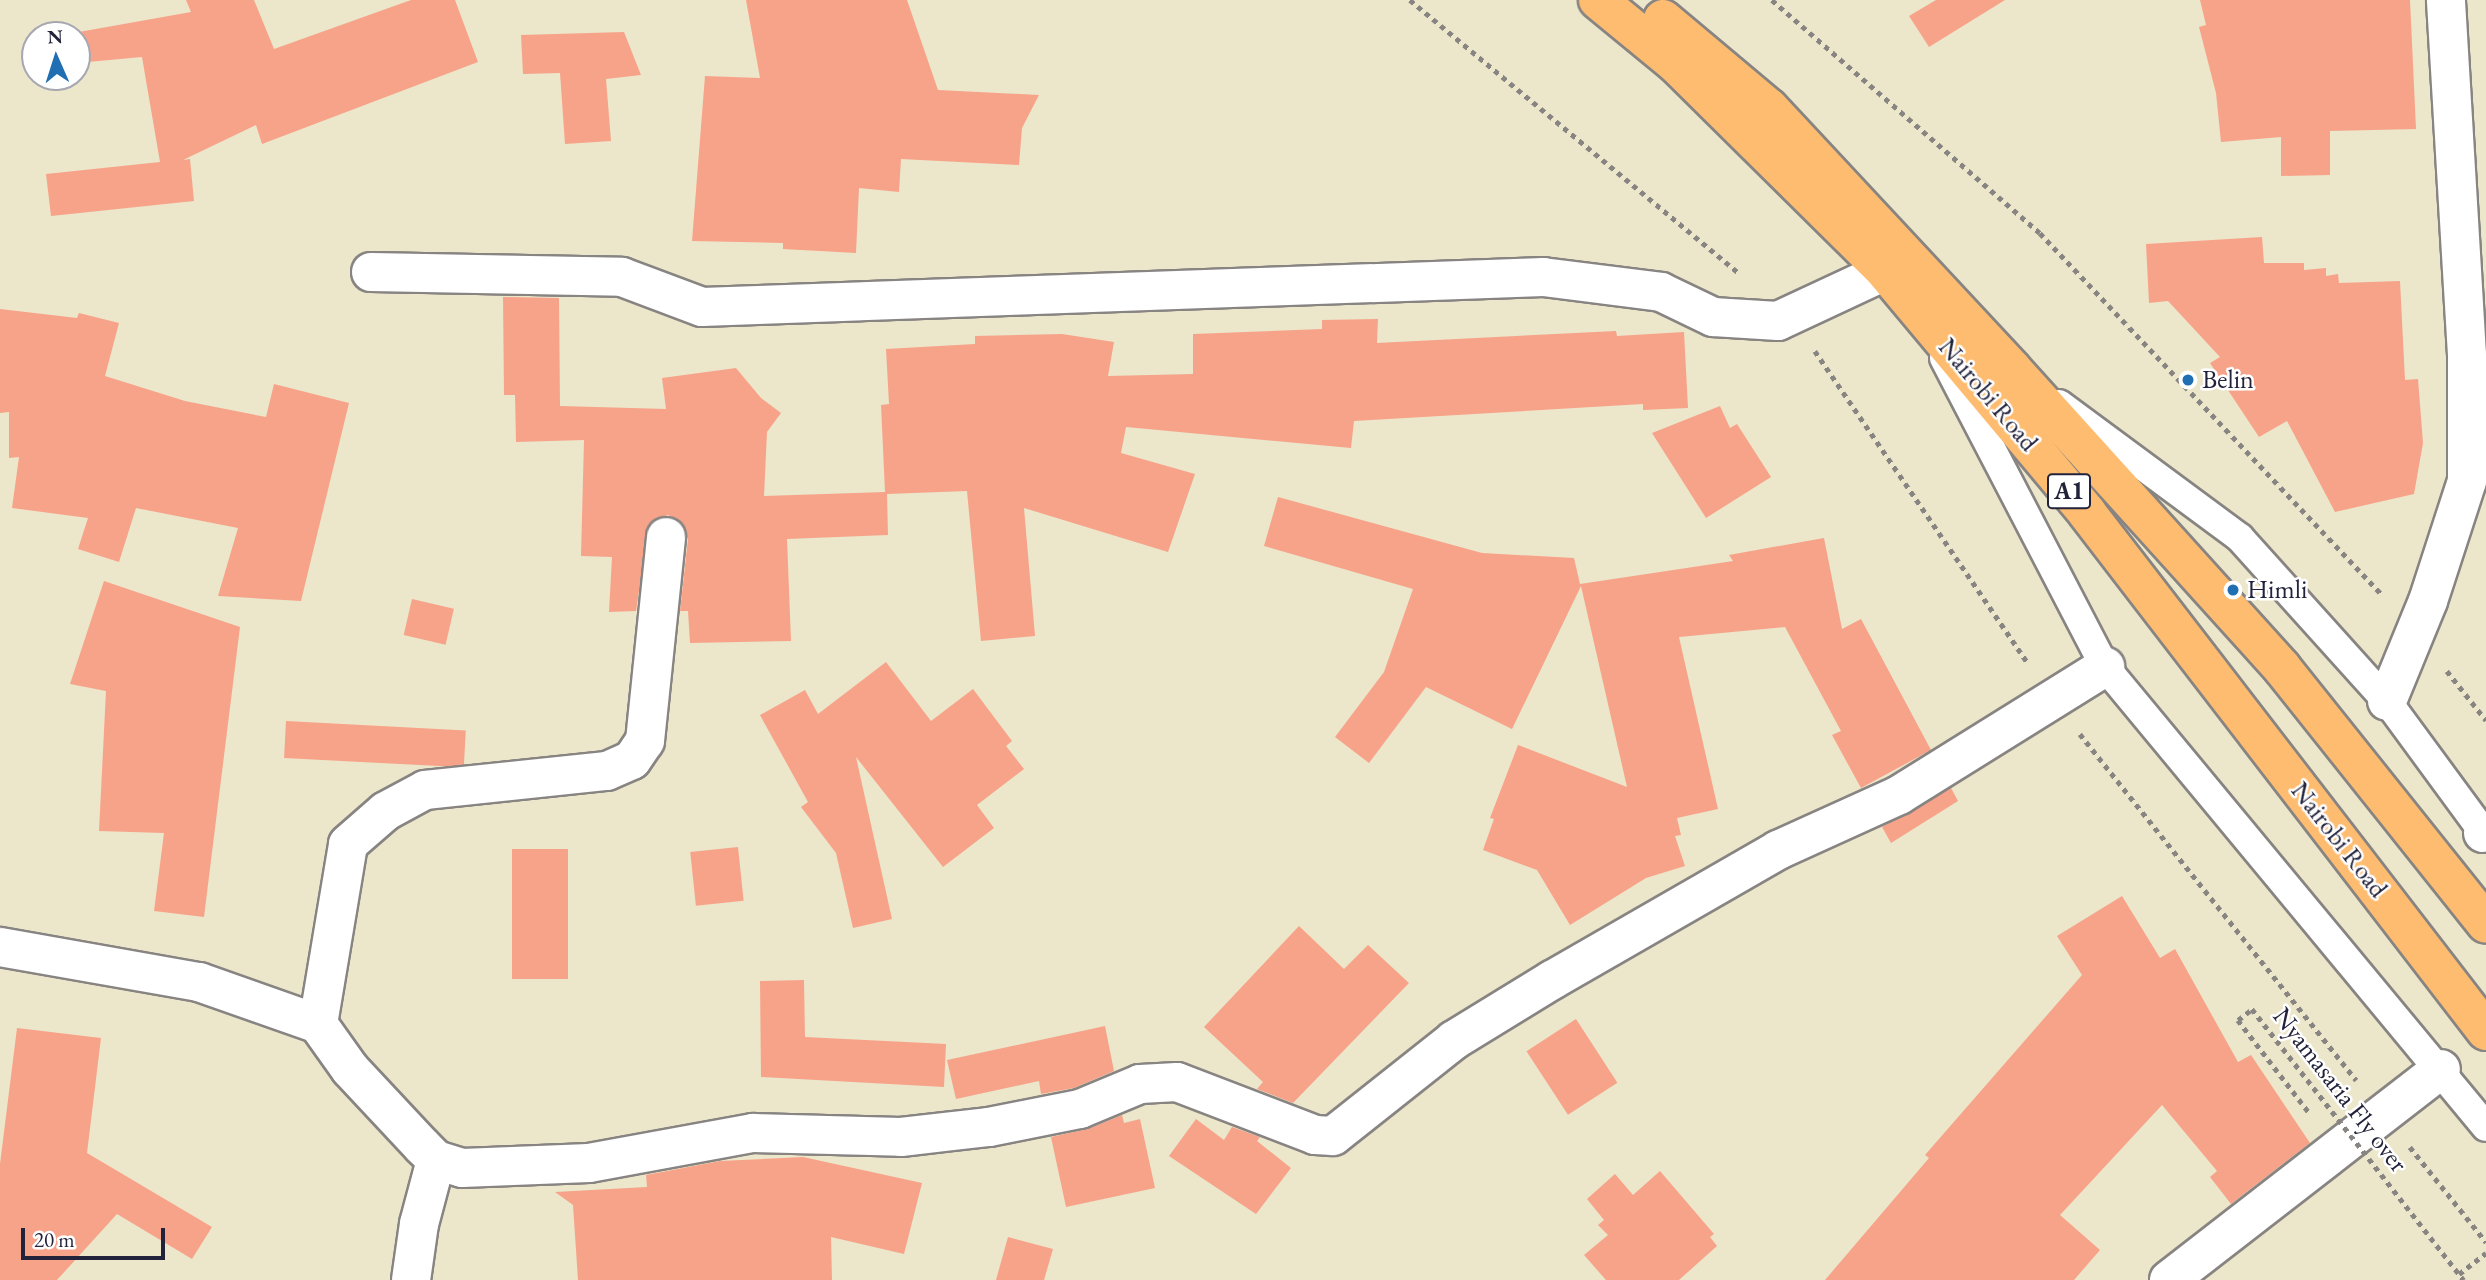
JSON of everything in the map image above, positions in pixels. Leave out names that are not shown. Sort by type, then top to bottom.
[{"type":"highway","name":"Nairobi Road","points":[[1598,0],[1675,64],[1885,271],[2087,513],[2486,1031]]},
{"type":"highway","name":"Nairobi Road","points":[[1640,0],[1769,108],[2012,369],[2282,668],[2486,924]]},
{"type":"street","points":[[2387,701],[2467,481],[2467,355],[2446,0]]},
{"type":"street","points":[[372,272],[622,277],[702,307],[1543,277],[1661,292],[1713,317],[1793,318],[1885,271]]},
{"type":"street","points":[[318,1024],[348,844],[386,811],[425,790],[583,774],[632,760],[645,741],[666,537]]},
{"type":"street","points":[[0,947],[199,982],[318,1024],[350,1069],[436,1160],[462,1168],[589,1163],[752,1133],[901,1137],[989,1127],[1080,1109],[1140,1084],[1177,1082],[1315,1135],[1333,1136],[1454,1040],[1552,980],[1778,850],[1899,796],[2050,697],[2105,667]]},
{"type":"street","points":[[2169,1280],[2339,1151],[2441,1069]]},
{"type":"street","points":[[411,1280],[419,1224],[436,1160]]},
{"type":"lane","points":[[1921,314],[2105,667],[2441,1069],[2486,1127]]},
{"type":"lane","points":[[2012,369],[2240,538],[2387,701],[2485,833]]},
{"type":"path","points":[[1410,0],[1793,318],[2050,697],[2486,1242]]},
{"type":"path","points":[[1773,0],[2040,233],[2415,629],[2486,720]]},
{"type":"path","name":"Nyamasaria Fly over","points":[[2339,1151],[2238,1020],[2252,1009],[2464,1280]]},
{"type":"path","points":[[2459,1274],[2486,1253]]},
{"type":"building","points":[[186,0],[254,0],[274,49],[411,0],[455,0],[478,62],[262,144],[256,125],[183,160],[190,159],[194,201],[51,216],[46,174],[160,162],[142,57],[91,62],[91,30],[191,12]]},
{"type":"building","points":[[746,0],[907,0],[938,90],[1039,95],[1022,128],[1019,165],[901,159],[899,192],[859,188],[856,253],[783,249],[783,243],[692,241],[705,76],[760,78]]},
{"type":"building","points":[[1936,0],[2005,0],[1929,47],[1909,16]]},
{"type":"building","points":[[2200,0],[2410,0],[2416,129],[2330,131],[2330,175],[2281,176],[2281,137],[2221,142],[2216,93],[2199,27],[2206,25]]},
{"type":"building","points":[[624,32],[641,75],[606,79],[611,141],[565,144],[560,73],[523,74],[521,35]]},
{"type":"building","points":[[2262,237],[2264,263],[2304,263],[2304,270],[2326,268],[2326,276],[2338,274],[2339,283],[2400,281],[2405,380],[2418,379],[2423,443],[2414,494],[2335,512],[2287,421],[2259,437],[2210,363],[2220,357],[2168,301],[2149,303],[2146,244]]},
{"type":"building","points":[[503,297],[559,298],[560,406],[666,409],[662,378],[736,368],[761,398],[781,413],[767,432],[764,496],[885,492],[881,405],[889,404],[886,349],[975,344],[975,336],[1062,334],[1114,342],[1108,376],[1193,374],[1193,334],[1322,329],[1322,320],[1378,319],[1377,343],[1616,331],[1617,336],[1684,332],[1688,408],[1643,410],[1643,404],[1354,421],[1351,448],[1126,427],[1121,453],[1195,474],[1168,552],[1024,508],[1035,636],[981,641],[967,491],[887,494],[888,535],[787,539],[791,641],[690,643],[688,611],[680,611],[688,539],[679,520],[668,515],[649,524],[636,611],[609,612],[612,557],[581,556],[584,440],[516,442],[515,395],[504,395]]},
{"type":"building","points":[[0,309],[77,318],[79,313],[119,323],[105,376],[185,401],[266,417],[274,384],[349,403],[301,601],[218,596],[238,528],[136,508],[119,562],[78,549],[88,518],[12,508],[19,457],[9,458],[9,412],[0,413]]},
{"type":"building","points":[[1720,406],[1730,428],[1737,424],[1771,477],[1706,518],[1652,433]]},
{"type":"building","points":[[1278,497],[1482,553],[1574,558],[1580,584],[1733,561],[1729,555],[1824,538],[1842,629],[1861,619],[1931,750],[1861,788],[1832,735],[1841,731],[1785,627],[1679,637],[1718,809],[1677,818],[1681,835],[1675,836],[1685,866],[1646,878],[1570,925],[1537,870],[1483,850],[1494,819],[1490,818],[1518,745],[1627,787],[1581,586],[1512,729],[1426,687],[1369,763],[1335,737],[1384,672],[1413,589],[1264,546]]},
{"type":"building","points":[[104,581],[240,627],[204,917],[154,911],[164,833],[99,831],[106,691],[70,684]]},
{"type":"building","points":[[412,599],[454,609],[446,645],[404,635]]},
{"type":"building","points":[[886,662],[931,721],[973,689],[1012,741],[1006,746],[1024,769],[977,805],[994,828],[943,867],[856,757],[892,919],[853,928],[836,853],[801,807],[808,802],[760,715],[805,690],[818,714]]},
{"type":"building","points":[[286,721],[466,730],[464,767],[284,758]]},
{"type":"building","points":[[1951,788],[1958,801],[1891,843],[1882,827]]},
{"type":"building","points":[[738,847],[744,901],[696,906],[690,852]]},
{"type":"building","points":[[512,849],[568,849],[568,979],[512,979]]},
{"type":"building","points":[[2122,896],[2160,958],[2175,949],[2238,1062],[2251,1055],[2310,1143],[2231,1204],[2210,1177],[2217,1171],[2162,1105],[2060,1215],[2100,1250],[2074,1280],[1825,1280],[1929,1158],[1925,1155],[2082,975],[2057,936]]},
{"type":"building","points":[[1299,926],[1344,969],[1368,945],[1409,983],[1293,1103],[1257,1089],[1263,1082],[1204,1027]]},
{"type":"building","points":[[804,980],[805,1037],[946,1044],[944,1087],[761,1077],[760,981]]},
{"type":"building","points":[[1576,1019],[1617,1083],[1568,1115],[1527,1051]]},
{"type":"building","points":[[1105,1026],[1114,1071],[1074,1088],[1041,1094],[1039,1081],[956,1099],[947,1060]]},
{"type":"building","points":[[17,1028],[101,1038],[87,1153],[212,1227],[192,1259],[117,1214],[57,1280],[0,1280],[0,1164]]},
{"type":"building","points":[[1122,1115],[1124,1123],[1140,1119],[1155,1188],[1066,1207],[1051,1137],[1088,1129]]},
{"type":"building","points":[[1196,1119],[1224,1140],[1232,1127],[1260,1137],[1257,1141],[1291,1168],[1256,1214],[1169,1156]]},
{"type":"building","points":[[803,1157],[922,1183],[904,1254],[831,1237],[832,1280],[578,1280],[573,1205],[555,1192],[647,1187],[646,1175],[720,1161]]},
{"type":"building","points":[[1660,1171],[1714,1234],[1710,1237],[1717,1246],[1679,1280],[1606,1280],[1584,1255],[1608,1235],[1598,1225],[1604,1220],[1587,1199],[1615,1174],[1633,1195]]},
{"type":"building","points":[[1008,1237],[1053,1249],[1044,1280],[996,1280]]},
{"type":"place","name":"Belin","points":[[2188,380]]},
{"type":"place","name":"Himli","points":[[2233,590]]}]
